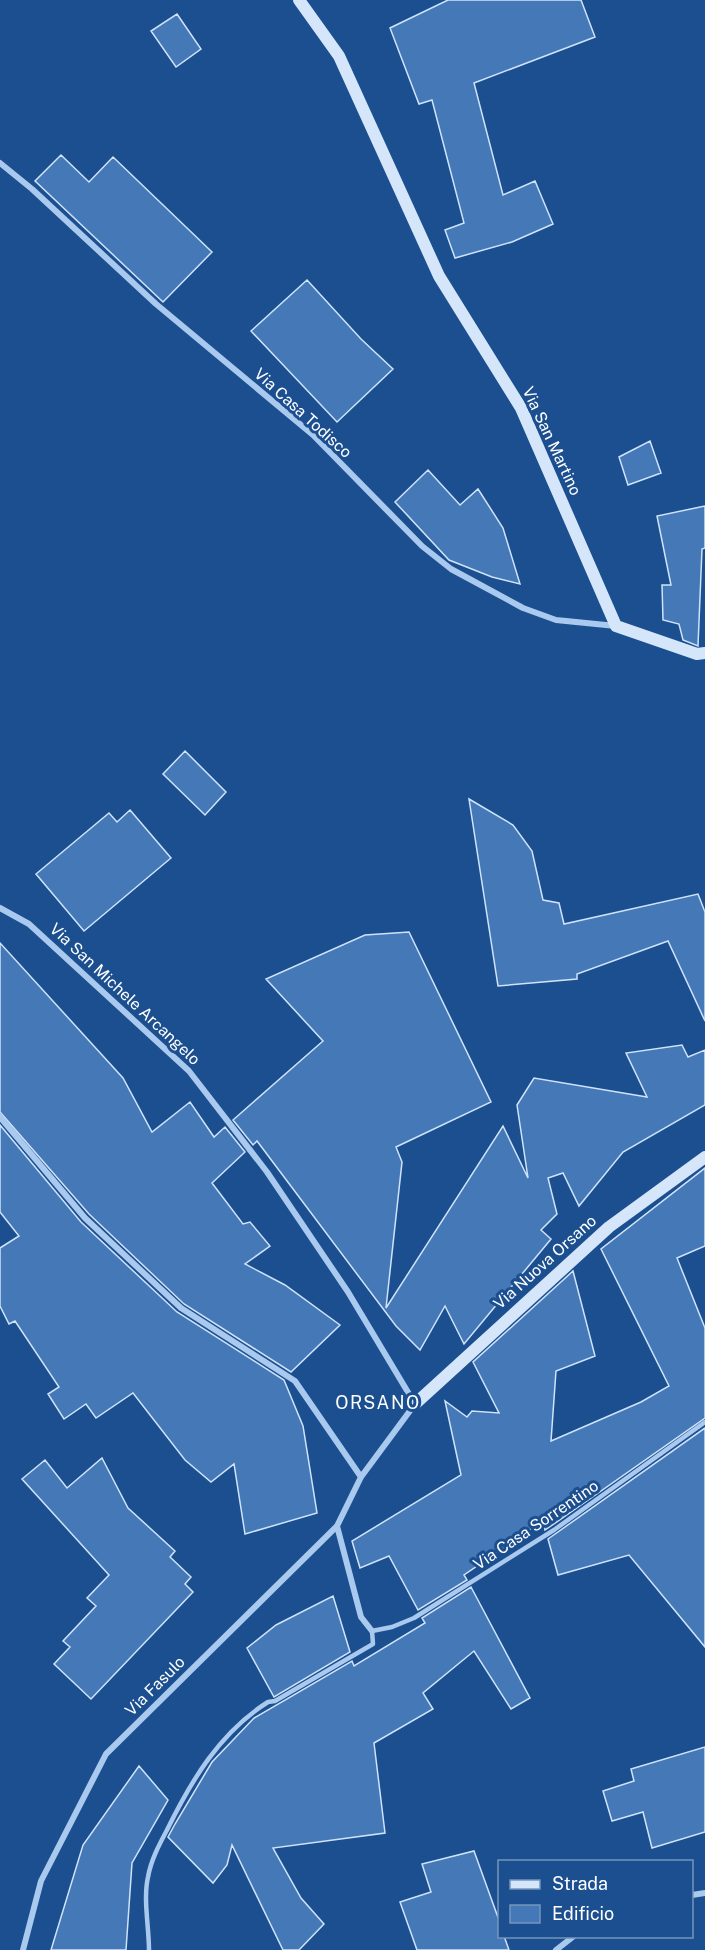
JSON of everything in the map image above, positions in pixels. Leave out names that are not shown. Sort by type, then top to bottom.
[{"type":"street","name":"Via San Martino","points":[[299,0],[339,56],[439,276],[521,408],[616,627]]},
{"type":"street","name":"Via Casa Todisco","points":[[0,164],[32,189],[156,304],[313,435],[422,546],[451,569],[523,608],[556,620],[616,627]]},
{"type":"street","points":[[616,627],[697,654],[705,653]]},
{"type":"street","name":"Via San Michele Arcangelo","points":[[0,908],[29,924],[189,1071],[267,1172],[416,1404]]},
{"type":"street","points":[[0,1117],[86,1218],[181,1308],[295,1381],[361,1477]]},
{"type":"street","name":"Via Nuova Orsano","points":[[416,1404],[609,1227],[705,1157]]},
{"type":"street","name":"Via Fasulo","points":[[23,1950],[41,1881],[106,1754],[336,1526],[361,1477],[416,1404]]},
{"type":"street","points":[[336,1526],[361,1617],[372,1631]]},
{"type":"street","points":[[556,1950],[571,1938]]},
{"type":"lane","name":"Via Casa Sorrentino","points":[[372,1631],[392,1628],[414,1618],[486,1573],[554,1530],[705,1422]]},
{"type":"lane","points":[[149,1950],[147,1879],[152,1859],[185,1792],[208,1758],[230,1732],[262,1706],[285,1696],[373,1644],[372,1631]]},
{"type":"building","points":[[448,0],[581,0],[595,37],[474,83],[503,195],[535,181],[553,224],[512,242],[455,258],[445,230],[464,223],[432,100],[419,104],[390,28]]},
{"type":"building","points":[[177,14],[201,49],[176,67],[151,31]]},
{"type":"building","points":[[61,155],[89,182],[113,157],[212,252],[163,302],[35,181]]},
{"type":"building","points":[[307,280],[361,339],[393,369],[337,422],[251,331]]},
{"type":"building","points":[[650,441],[661,473],[628,485],[619,457]]},
{"type":"building","points":[[428,470],[460,505],[478,489],[503,528],[520,584],[492,577],[449,560],[395,502]]},
{"type":"building","points":[[705,506],[705,548],[702,549],[698,646],[683,640],[679,624],[663,620],[662,585],[671,585],[657,516]]},
{"type":"building","points":[[185,751],[226,792],[205,815],[163,774]]},
{"type":"building","points":[[469,799],[513,825],[532,851],[543,900],[559,903],[564,924],[698,894],[705,912],[705,1021],[668,941],[577,974],[577,979],[498,986]]},
{"type":"building","points":[[130,810],[171,858],[84,931],[36,874],[109,813],[117,822]]},
{"type":"building","points":[[409,932],[491,1102],[396,1147],[402,1162],[386,1308],[503,1126],[528,1178],[517,1105],[534,1078],[647,1097],[626,1053],[682,1045],[688,1057],[705,1050],[705,1105],[623,1152],[579,1206],[563,1173],[548,1178],[557,1214],[541,1230],[551,1239],[464,1344],[445,1306],[420,1350],[396,1326],[257,1141],[253,1145],[233,1120],[323,1041],[266,979],[365,935]]},
{"type":"building","points":[[0,943],[123,1078],[152,1132],[190,1102],[214,1137],[225,1127],[245,1152],[212,1183],[243,1224],[250,1222],[270,1246],[245,1264],[285,1285],[340,1325],[291,1372],[184,1304],[89,1214],[0,1112]]},
{"type":"building","points":[[0,1125],[81,1222],[177,1312],[284,1380],[303,1426],[317,1513],[245,1534],[234,1464],[211,1482],[185,1460],[133,1393],[96,1418],[86,1404],[64,1419],[48,1394],[59,1387],[15,1321],[9,1324],[0,1306],[0,1248],[19,1236],[0,1212]]},
{"type":"building","points":[[705,1168],[705,1246],[677,1258],[705,1328],[705,1418],[545,1530],[543,1521],[464,1575],[467,1580],[418,1610],[389,1556],[360,1568],[352,1541],[461,1475],[445,1401],[467,1417],[472,1411],[499,1413],[473,1362],[573,1271],[595,1356],[556,1371],[551,1441],[641,1402],[669,1386],[601,1249]]},
{"type":"building","points":[[705,1428],[705,1647],[629,1555],[558,1575],[548,1539]]},
{"type":"building","points":[[102,1458],[128,1508],[175,1551],[170,1557],[191,1577],[185,1584],[193,1592],[91,1699],[54,1664],[70,1647],[63,1641],[96,1606],[87,1598],[109,1575],[22,1479],[45,1460],[67,1488]]},
{"type":"building","points":[[471,1587],[530,1698],[511,1709],[474,1651],[423,1693],[433,1709],[374,1743],[385,1833],[273,1848],[301,1898],[324,1924],[299,1950],[283,1950],[232,1845],[227,1865],[213,1883],[168,1837],[212,1762],[254,1718],[352,1661],[354,1666],[425,1623],[422,1618]]},
{"type":"building","points":[[333,1596],[350,1652],[274,1697],[247,1648],[276,1625]]},
{"type":"building","points":[[705,1747],[705,1832],[652,1848],[643,1812],[612,1821],[603,1791],[634,1781],[631,1769]]},
{"type":"building","points":[[139,1766],[168,1800],[132,1863],[126,1950],[51,1950],[83,1845]]},
{"type":"building","points":[[474,1851],[498,1917],[498,1938],[505,1938],[509,1950],[417,1950],[400,1902],[431,1892],[422,1864]]},
{"type":"district","name":"ORSANO","points":[[378,1402]]}]
